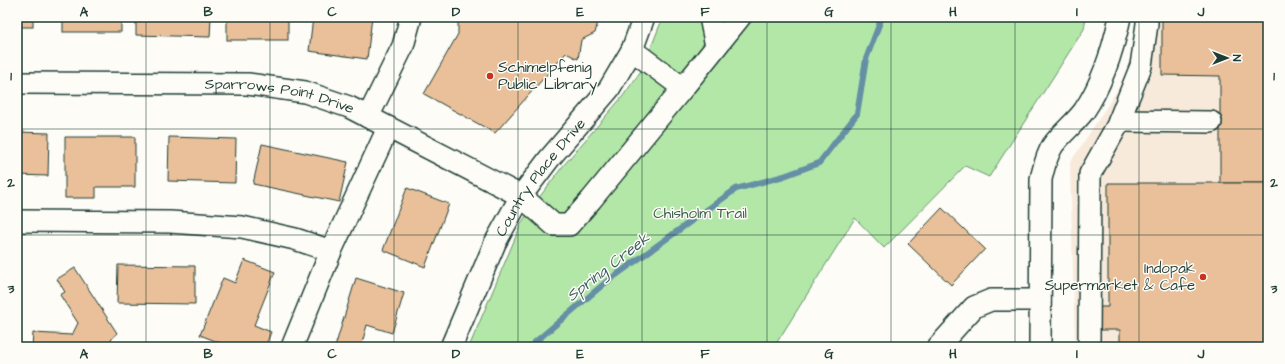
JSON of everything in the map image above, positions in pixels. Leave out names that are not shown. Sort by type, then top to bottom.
[{"type":"street","points":[[368,117],[403,46],[411,17]]},
{"type":"street","name":"Country Place Drive","points":[[451,347],[495,243],[520,196],[549,159],[609,89],[632,50],[644,17]]},
{"type":"street","points":[[710,17],[716,46]]},
{"type":"street","points":[[632,50],[683,88],[740,17]]},
{"type":"street","points":[[1040,347],[1041,179],[1045,161],[1053,145],[1084,111],[1102,78],[1112,52],[1120,17]]},
{"type":"street","points":[[1089,347],[1090,174],[1119,121],[1141,66],[1147,17]]},
{"type":"street","name":"Sparrows Point Drive","points":[[17,84],[248,84],[305,92],[349,107],[520,196],[554,225],[569,225],[683,88]]},
{"type":"street","points":[[1119,121],[1211,122]]},
{"type":"street","points":[[292,347],[332,251],[388,128]]},
{"type":"street","points":[[17,221],[170,222],[242,227],[295,239],[332,251]]},
{"type":"street","points":[[938,347],[974,307],[990,300],[1040,300]]},
{"type":"shaded area","points":[[1137,17],[1268,17],[1268,347],[1075,347],[1070,163],[1124,80],[1136,34]]},
{"type":"green space","name":"Chisholm Trail","points":[[663,17],[1086,17],[1084,29],[989,177],[965,166],[884,248],[855,218],[774,347],[469,347],[522,222],[563,166],[623,96],[643,68]]},
{"type":"building","points":[[17,17],[33,17],[33,27],[17,27]]},
{"type":"building","points":[[63,17],[121,17],[121,32],[63,32]]},
{"type":"building","points":[[136,17],[211,17],[210,37],[136,35]]},
{"type":"building","points":[[227,17],[288,17],[288,40],[227,40]]},
{"type":"building","points":[[313,17],[372,17],[367,59],[309,51]]},
{"type":"building","name":"Schimelpfenig Public Library","points":[[458,17],[599,18],[595,33],[581,40],[578,59],[566,53],[495,133],[424,94],[458,34]]},
{"type":"building","points":[[1162,17],[1268,17],[1268,183],[1220,183],[1220,76],[1162,75]]},
{"type":"building","points":[[17,132],[49,133],[48,176],[17,175]]},
{"type":"building","points":[[65,137],[135,137],[135,187],[96,187],[96,198],[65,198]]},
{"type":"building","points":[[169,137],[236,139],[235,183],[168,181]]},
{"type":"building","points":[[262,144],[348,162],[339,202],[253,184]]},
{"type":"building","points":[[1108,183],[1268,183],[1268,347],[1120,347],[1120,330],[1098,330],[1098,307],[1108,307]]},
{"type":"building","points":[[407,188],[449,204],[425,267],[383,250]]},
{"type":"building","points":[[942,208],[985,249],[951,285],[908,244]]},
{"type":"building","points":[[244,260],[275,272],[254,325],[271,332],[265,347],[231,347],[200,335],[223,278],[235,283]]},
{"type":"building","points":[[118,265],[195,266],[195,304],[117,303]]},
{"type":"building","points":[[75,268],[117,333],[105,347],[32,347],[33,333],[72,335],[78,323],[60,295],[65,292],[57,279]]},
{"type":"building","points":[[356,278],[404,293],[392,333],[367,325],[361,347],[335,347]]},
{"type":"waterway","name":"Spring Creek","points":[[531,347],[605,283],[736,189],[784,176],[819,163],[857,114],[866,59],[882,17]]},
{"type":"place","name":"Schimelpfenig Public Library","points":[[490,76]]},
{"type":"place","name":"Indopak Supermarket & Cafe","points":[[1203,277]]}]
